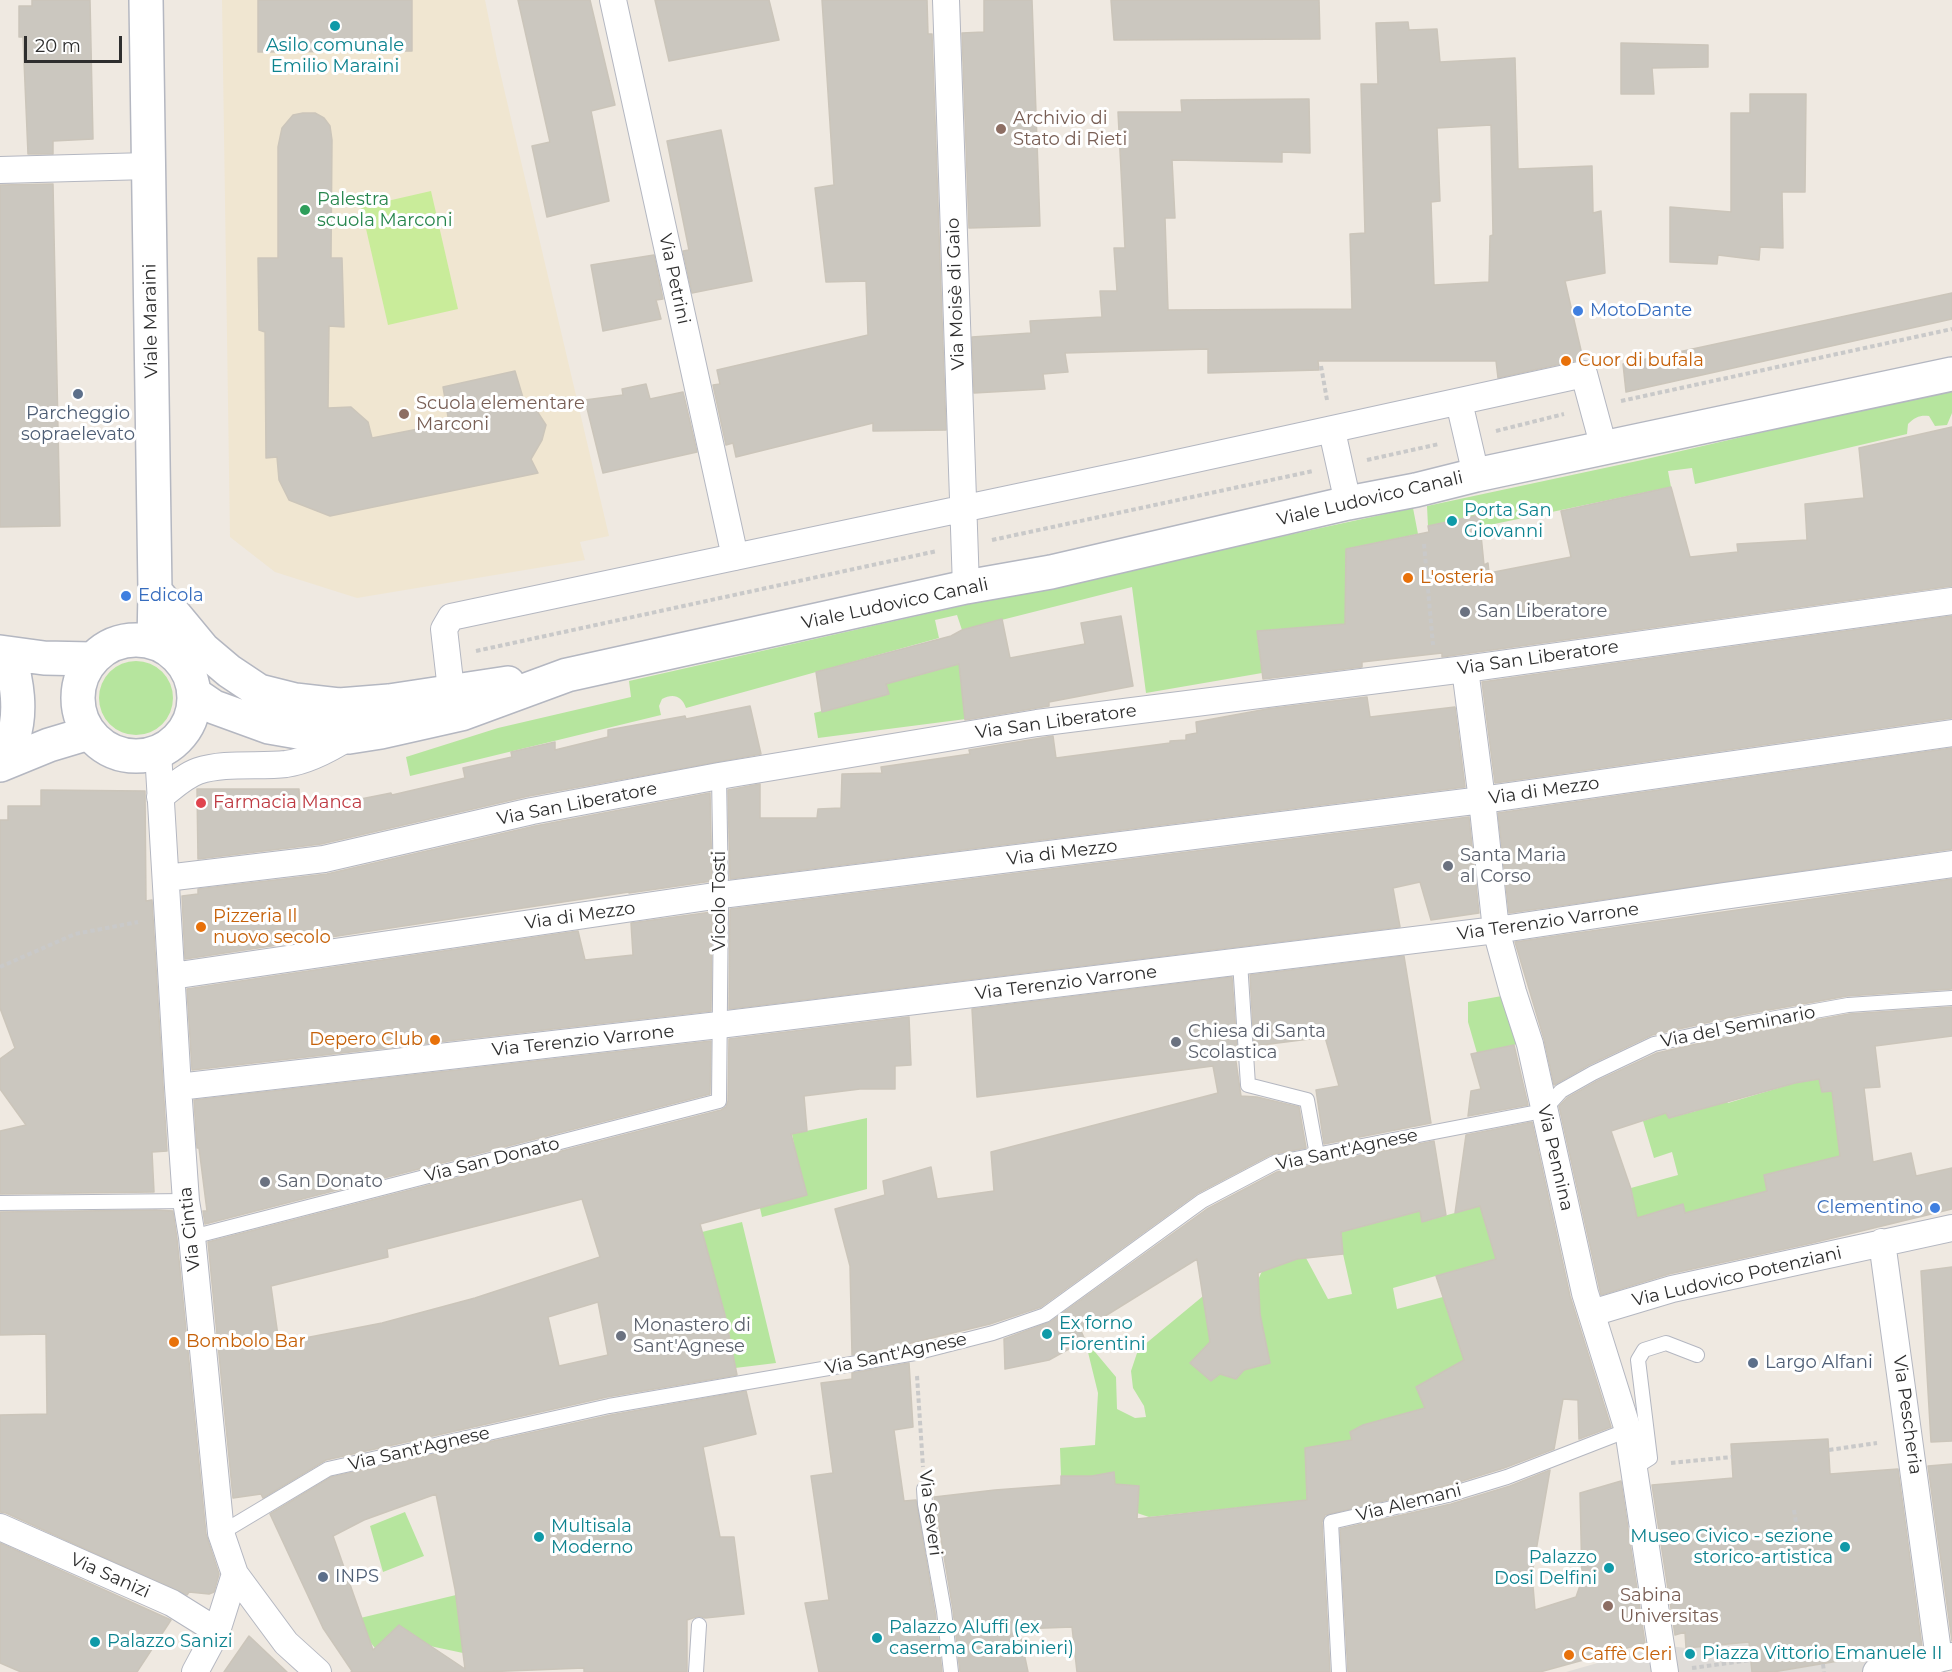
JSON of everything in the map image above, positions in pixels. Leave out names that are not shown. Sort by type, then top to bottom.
[{"type":"street","name":"Viale Maraini","points":[[146,0],[154,642]]},
{"type":"street","name":"Via Petrini","points":[[613,0],[735,557]]},
{"type":"street","name":"Via Moisè di Gaio","points":[[946,0],[966,587]]},
{"type":"street","points":[[0,170],[148,166]]},
{"type":"street","points":[[451,690],[444,628],[451,617],[1193,458],[1332,431],[1584,374],[1604,448]]},
{"type":"street","name":"Viale Ludovico Canali","points":[[195,694],[214,707],[269,727],[315,735],[349,737],[461,714],[567,675],[966,587],[1051,572],[1476,475],[1952,374]]},
{"type":"street","points":[[1459,402],[1476,475]]},
{"type":"street","points":[[1332,431],[1348,503]]},
{"type":"street","points":[[155,591],[203,649],[229,671],[259,691],[296,700],[339,705],[389,701],[451,690],[567,675]]},
{"type":"street","name":"Via San Liberatore","points":[[166,878],[324,860],[532,811],[719,776],[1037,723],[1465,669],[1952,601]]},
{"type":"street","points":[[138,639],[154,642],[170,650],[183,662],[191,677],[195,694],[193,712],[186,729],[174,743],[158,752],[139,756],[120,754],[103,746],[89,733],[80,711],[78,687],[92,659],[105,648],[120,642],[138,639]]},
{"type":"street","points":[[4,653],[44,658],[92,659]]},
{"type":"street","points":[[0,765],[13,739],[18,712],[17,683],[4,653]]},
{"type":"street","name":"Via Pennina","points":[[1465,669],[1496,930],[1512,992],[1530,1044],[1543,1111],[1586,1293],[1628,1430],[1661,1645],[1676,1670]]},
{"type":"street","points":[[0,765],[49,745],[89,733]]},
{"type":"street","name":"Via di Mezzo","points":[[172,976],[722,895],[1482,800],[1952,733]]},
{"type":"street","points":[[160,797],[198,771],[288,764],[325,752],[349,737]]},
{"type":"street","name":"Via Cintia","points":[[158,752],[186,1201],[192,1237],[220,1533],[235,1574],[286,1643],[318,1672]]},
{"type":"street","name":"Via Terenzio Varrone","points":[[178,1087],[719,1025],[1496,930],[1952,864]]},
{"type":"street","points":[[1882,1242],[1952,1228]]},
{"type":"street","name":"Via Ludovico Potenziani","points":[[1592,1313],[1672,1289],[1882,1242]]},
{"type":"street","name":"Via Pescheria","points":[[1882,1242],[1939,1659]]},
{"type":"street","name":"Via Sanizi","points":[[0,1527],[172,1604],[217,1631]]},
{"type":"street","points":[[195,1672],[217,1631],[235,1574]]},
{"type":"street","points":[[1876,1672],[1939,1659]]},
{"type":"lane","name":"Vicolo Tosti","points":[[719,776],[722,895],[719,1025]]},
{"type":"lane","points":[[1240,962],[1248,1085],[1306,1100],[1317,1155]]},
{"type":"lane","name":"Via del Seminario","points":[[1543,1111],[1561,1091],[1654,1044],[1743,1024],[1848,1005],[1952,998]]},
{"type":"lane","name":"Via San Donato","points":[[192,1237],[719,1101],[719,1025]]},
{"type":"lane","name":"Via Sant'Agnese","points":[[220,1533],[328,1469],[609,1406],[915,1353],[993,1333],[1045,1315],[1202,1201],[1274,1163],[1543,1111]]},
{"type":"lane","points":[[0,1203],[186,1201]]},
{"type":"lane","points":[[1634,1468],[1650,1458],[1638,1360],[1644,1350],[1666,1343],[1697,1355]]},
{"type":"lane","name":"Via Alemani","points":[[1339,1672],[1331,1522],[1448,1495],[1506,1478],[1628,1430]]},
{"type":"lane","name":"Via Severi","points":[[924,1489],[944,1611],[951,1672]]},
{"type":"lane","points":[[696,1672],[699,1624]]},
{"type":"path","points":[[1592,407],[1952,329]]},
{"type":"path","points":[[1424,544],[1436,672]]},
{"type":"path","points":[[0,967],[75,933],[168,917]]},
{"type":"path","name":"Via Severi","points":[[915,1353],[923,1446],[924,1489]]},
{"type":"path","points":[[1829,1450],[1877,1443]]},
{"type":"path","points":[[1666,1463],[1732,1457]]},
{"type":"path","points":[[1794,1510],[1797,1529]]},
{"type":"path","points":[[1676,1670],[1751,1660]]},
{"type":"path","points":[[1823,1664],[1824,1672]]},
{"type":"shaded area","name":"Scuola elementare Marconi","points":[[222,0],[485,0],[609,536],[580,542],[585,560],[357,598],[275,572],[230,537]]},
{"type":"shaded area","name":"Piazza Vittorio Emanuele II","points":[[1750,1642],[1752,1672],[1566,1672],[1661,1645],[1686,1648]]},
{"type":"shaded area","name":"Piazza Vittorio Emanuele II","points":[[1923,1647],[1926,1672],[1773,1672],[1823,1664]]},
{"type":"green space","points":[[431,191],[458,309],[388,325],[361,207]]},
{"type":"green space","points":[[1952,392],[1952,413],[1947,425],[1935,426],[1929,416],[1920,416],[1908,424],[1907,434],[1695,484],[1692,468],[1668,471],[1671,487],[1480,527],[1478,515],[1428,526],[1427,506],[1642,460],[1876,406]]},
{"type":"green space","points":[[1413,508],[1418,534],[1346,549],[1345,640],[1309,627],[1257,631],[1262,673],[1146,693],[1132,587],[962,630],[957,615],[935,620],[939,638],[686,708],[680,698],[666,697],[662,699],[659,706],[661,715],[410,776],[406,757],[498,728],[631,697],[629,681],[965,605]]},
{"type":"green space","points":[[136,661],[157,667],[167,677],[173,698],[167,719],[157,729],[136,735],[115,729],[105,719],[99,698],[105,677],[115,667]]},
{"type":"green space","points":[[959,664],[966,719],[818,738],[814,713],[889,694],[886,684]]},
{"type":"green space","points":[[1502,996],[1518,1044],[1477,1053],[1468,1022],[1468,1002]]},
{"type":"green space","points":[[1819,1079],[1822,1092],[1832,1091],[1840,1156],[1765,1175],[1767,1191],[1685,1213],[1682,1205],[1637,1218],[1631,1188],[1678,1175],[1672,1152],[1654,1158],[1643,1121],[1666,1113],[1669,1118],[1696,1111],[1696,1103],[1723,1095],[1728,1103],[1795,1083]]},
{"type":"green space","points":[[867,1118],[867,1189],[762,1217],[760,1208],[795,1150],[792,1134]]},
{"type":"green space","points":[[1480,1206],[1496,1259],[1393,1288],[1397,1309],[1443,1297],[1463,1355],[1511,1340],[1416,1387],[1425,1408],[1363,1425],[1350,1432],[1352,1440],[1306,1448],[1307,1492],[1318,1493],[1319,1499],[1149,1517],[1137,1513],[1139,1486],[1115,1484],[1114,1472],[1092,1476],[1061,1476],[1060,1448],[1095,1445],[1098,1393],[1085,1340],[1116,1377],[1117,1409],[1135,1418],[1146,1417],[1144,1406],[1133,1388],[1131,1371],[1138,1350],[1214,1287],[1216,1344],[1204,1349],[1190,1363],[1211,1381],[1220,1374],[1236,1378],[1244,1370],[1270,1363],[1260,1314],[1258,1280],[1271,1251],[1306,1258],[1328,1299],[1352,1294],[1343,1254],[1341,1232],[1420,1211],[1422,1222]]},
{"type":"green space","points":[[742,1222],[776,1363],[735,1368],[729,1333],[710,1335],[707,1323],[726,1318],[702,1232]]},
{"type":"green space","points":[[405,1512],[424,1556],[383,1572],[370,1526]]},
{"type":"green space","points":[[456,1595],[463,1653],[430,1646],[399,1625],[375,1648],[352,1620]]},
{"type":"building","points":[[32,0],[90,0],[93,139],[53,141],[53,154],[28,154],[23,37],[19,37],[19,6],[32,6]]},
{"type":"building","name":"Asilo comunale Emilio Maraini","points":[[258,0],[412,0],[412,51],[258,52]]},
{"type":"building","points":[[518,0],[590,0],[615,105],[591,111],[609,201],[547,217],[532,146],[550,142]]},
{"type":"building","points":[[655,0],[769,0],[779,40],[669,61]]},
{"type":"building","points":[[822,0],[927,0],[928,34],[932,34],[946,430],[873,431],[873,423],[736,457],[733,443],[726,445],[713,385],[720,384],[717,370],[868,335],[866,281],[826,282],[815,188],[834,185]]},
{"type":"building","name":"Archivio di Stato di Rieti","points":[[984,0],[1032,0],[1040,226],[969,228],[962,33],[984,32]]},
{"type":"building","points":[[1111,0],[1319,0],[1320,39],[1114,40]]},
{"type":"building","points":[[1408,22],[1409,30],[1437,29],[1440,62],[1515,58],[1518,169],[1592,166],[1593,213],[1601,211],[1605,273],[1565,281],[1583,359],[1498,378],[1496,361],[1318,361],[1319,370],[1208,373],[1208,349],[1065,353],[1068,372],[1043,374],[1045,389],[974,393],[972,337],[1031,333],[1030,321],[1102,317],[1100,291],[1117,291],[1114,248],[1125,248],[1118,112],[1182,112],[1181,100],[1309,99],[1310,153],[1282,152],[1282,162],[1172,160],[1175,218],[1165,218],[1168,310],[1352,309],[1350,234],[1365,233],[1361,84],[1378,84],[1376,23]],"holes":[[[1491,125],[1493,235],[1490,236],[1489,282],[1434,285],[1431,202],[1440,201],[1437,128]]]},
{"type":"building","points":[[1621,43],[1708,45],[1708,67],[1652,68],[1654,94],[1621,94]]},
{"type":"building","points":[[1750,94],[1806,94],[1805,192],[1782,192],[1783,248],[1760,247],[1759,260],[1718,255],[1717,264],[1670,262],[1670,207],[1731,212],[1731,113],[1750,113]]},
{"type":"building","points":[[315,113],[324,118],[330,126],[332,140],[331,258],[342,258],[344,327],[329,326],[328,408],[351,407],[368,422],[372,438],[449,423],[443,387],[515,371],[524,401],[535,408],[546,425],[542,440],[531,459],[538,473],[330,516],[289,500],[279,480],[277,457],[266,458],[265,332],[259,330],[258,258],[278,258],[278,147],[282,128],[293,115]]},
{"type":"building","points":[[721,130],[752,281],[692,293],[683,251],[689,250],[667,141]]},
{"type":"building","points":[[53,184],[60,526],[0,527],[0,185]]},
{"type":"building","points":[[654,255],[663,299],[656,300],[661,319],[603,331],[591,265]]},
{"type":"building","points":[[1952,293],[1952,319],[1626,392],[1623,364]]},
{"type":"building","points":[[646,384],[650,399],[683,392],[697,452],[603,473],[585,400],[623,395],[622,389]]},
{"type":"building","points":[[1952,427],[1952,586],[1442,657],[1442,653],[1362,662],[1362,667],[1263,679],[1257,631],[1345,624],[1346,549],[1429,532],[1428,526],[1479,515],[1484,565],[1488,563],[1489,573],[1571,557],[1561,511],[1671,487],[1690,557],[1738,552],[1737,544],[1807,540],[1805,504],[1864,498],[1859,448]]},
{"type":"building","points":[[1121,616],[1133,686],[1049,702],[1049,706],[965,720],[959,664],[886,684],[889,694],[822,712],[816,672],[951,636],[962,630],[1002,619],[1010,658],[1085,644],[1081,623]]},
{"type":"building","points":[[1952,616],[1952,718],[1495,783],[1482,682]]},
{"type":"building","points":[[1367,697],[1370,717],[1455,707],[1465,787],[730,879],[728,790],[760,784],[760,818],[817,818],[818,809],[841,808],[842,774],[882,773],[881,767],[970,754],[969,750],[1053,736],[1056,758],[1170,743],[1170,741],[1186,740],[1186,735],[1197,733],[1196,722],[1267,709]]},
{"type":"building","points":[[750,706],[761,754],[529,796],[321,844],[198,859],[197,789],[299,789],[300,811],[391,793],[392,795],[465,778],[463,768],[512,757],[511,752],[555,742],[555,750],[608,737],[608,730],[685,716],[686,719]]},
{"type":"building","points":[[1952,748],[1952,849],[1509,913],[1498,813]]},
{"type":"building","points":[[41,790],[145,791],[146,901],[152,900],[167,1151],[152,1152],[154,1192],[0,1194],[0,1131],[26,1125],[0,1089],[0,1059],[15,1048],[0,1008],[0,820],[8,820],[8,806],[41,806]]},
{"type":"building","points":[[710,793],[712,881],[185,959],[182,896],[198,894],[198,889],[327,874],[535,826]]},
{"type":"building","points":[[1469,817],[1479,913],[1431,920],[1420,882],[1393,888],[1400,927],[729,1009],[730,909]]},
{"type":"building","points":[[1952,879],[1952,989],[1847,996],[1741,1015],[1652,1035],[1589,1065],[1554,1085],[1544,1039],[1515,942]]},
{"type":"building","points":[[712,912],[711,1011],[192,1070],[187,989],[578,931],[585,960],[633,955],[631,923]]},
{"type":"building","points":[[1404,956],[1431,1123],[1324,1144],[1316,1090],[1339,1086],[1325,1037],[1254,1046],[1250,975]]},
{"type":"building","points":[[1232,977],[1237,1048],[1234,1048],[1241,1096],[1257,1097],[1299,1107],[1306,1148],[1270,1155],[1198,1193],[1041,1307],[990,1324],[908,1345],[852,1355],[850,1266],[835,1209],[885,1195],[883,1181],[931,1167],[937,1199],[994,1191],[991,1152],[1218,1093],[1213,1066],[977,1097],[972,1009]]},
{"type":"building","points":[[1952,1007],[1952,1036],[1875,1046],[1880,1087],[1864,1088],[1873,1162],[1911,1153],[1916,1176],[1952,1168],[1952,1209],[1669,1274],[1601,1295],[1559,1106],[1567,1098],[1597,1081],[1657,1053],[1745,1033],[1849,1014]],"holes":[[[1819,1079],[1822,1092],[1832,1091],[1840,1156],[1764,1175],[1767,1191],[1685,1213],[1683,1204],[1637,1218],[1631,1189],[1611,1131],[1666,1113],[1669,1118],[1795,1083]]]},
{"type":"building","points":[[909,1017],[911,1065],[895,1066],[895,1089],[860,1089],[804,1096],[807,1131],[791,1134],[807,1195],[700,1224],[725,1315],[737,1375],[607,1397],[326,1460],[263,1498],[261,1494],[233,1498],[208,1242],[721,1110],[726,1107],[728,1101],[729,1039]],"holes":[[[582,1199],[600,1257],[475,1298],[382,1323],[279,1343],[271,1286],[388,1257],[387,1249]],[[598,1302],[608,1355],[559,1366],[548,1317]]]},
{"type":"building","points":[[711,1041],[710,1094],[205,1224],[203,1211],[207,1211],[199,1148],[197,1148],[194,1100]]},
{"type":"building","points":[[1514,1045],[1528,1105],[1468,1116],[1471,1091],[1481,1089],[1471,1054]]},
{"type":"building","points":[[1532,1122],[1570,1296],[1611,1427],[1579,1439],[1578,1400],[1563,1399],[1554,1449],[1446,1486],[1325,1515],[1322,1522],[1330,1672],[1077,1672],[1072,1627],[1019,1629],[1028,1672],[960,1672],[953,1610],[934,1497],[1061,1485],[1061,1476],[1092,1476],[1114,1472],[1115,1484],[1139,1486],[1137,1519],[1307,1500],[1305,1448],[1352,1440],[1350,1432],[1363,1425],[1425,1408],[1416,1387],[1464,1360],[1436,1276],[1496,1259],[1480,1206],[1455,1213],[1466,1135]]},
{"type":"building","points":[[1434,1141],[1446,1215],[1422,1222],[1420,1211],[1341,1232],[1343,1254],[1297,1259],[1258,1273],[1260,1314],[1270,1363],[1244,1370],[1236,1379],[1220,1374],[1211,1381],[1190,1363],[1210,1342],[1197,1259],[1081,1331],[1085,1340],[1049,1360],[1005,1369],[1004,1339],[1050,1322],[1207,1209],[1277,1172]]},
{"type":"building","points":[[173,1211],[177,1239],[206,1534],[219,1574],[214,1592],[209,1594],[189,1592],[187,1595],[0,1512],[0,1415],[47,1414],[46,1334],[0,1335],[0,1212]]},
{"type":"building","points":[[1952,1267],[1952,1441],[1931,1442],[1921,1271]]},
{"type":"building","points":[[909,1363],[913,1427],[894,1430],[904,1501],[916,1500],[935,1612],[942,1672],[819,1672],[805,1603],[829,1600],[811,1476],[833,1473],[821,1383],[852,1379],[852,1373]]},
{"type":"building","points":[[746,1391],[756,1434],[703,1447],[720,1537],[734,1537],[744,1614],[705,1618],[699,1616],[687,1620],[687,1672],[584,1672],[584,1668],[483,1672],[351,1672],[323,1628],[270,1514],[331,1477],[611,1415]],"holes":[[[436,1494],[455,1589],[465,1669],[399,1625],[373,1650],[333,1536],[364,1520]]]},
{"type":"building","points":[[1828,1439],[1830,1474],[1898,1469],[1922,1647],[1773,1672],[1752,1672],[1749,1642],[1686,1648],[1685,1632],[1675,1635],[1652,1485],[1733,1478],[1731,1444]]},
{"type":"building","points":[[1952,1464],[1952,1641],[1928,1466]]},
{"type":"building","points":[[1550,1470],[1532,1574],[1535,1610],[1576,1597],[1582,1580],[1580,1493],[1621,1481],[1645,1643],[1540,1672],[1348,1672],[1340,1529],[1451,1504],[1510,1486]]},
{"type":"building","name":"Palazzo Sanizi","points":[[0,1543],[171,1620],[137,1672],[21,1672],[0,1663]]},
{"type":"building","points":[[249,1636],[287,1672],[224,1672]]},
{"type":"place","name":"Asilo comunale Emilio Maraini","points":[[335,26]]},
{"type":"place","name":"Archivio di Stato di Rieti","points":[[1001,129]]},
{"type":"place","name":"Palestra scuola Marconi","points":[[305,210]]},
{"type":"place","name":"MotoDante","points":[[1578,311]]},
{"type":"place","name":"Cuor di bufala","points":[[1566,361]]},
{"type":"place","name":"Parcheggio sopraelevato","points":[[78,394]]},
{"type":"place","name":"Scuola elementare Marconi","points":[[404,414]]},
{"type":"place","name":"Porta San Giovanni","points":[[1452,521]]},
{"type":"place","name":"L'osteria","points":[[1408,578]]},
{"type":"place","name":"Edicola","points":[[126,596]]},
{"type":"place","name":"San Liberatore","points":[[1465,612]]},
{"type":"place","name":"Farmacia Manca","points":[[201,803]]},
{"type":"place","name":"Santa Maria al Corso","points":[[1448,866]]},
{"type":"place","name":"Pizzeria Il nuovo secolo","points":[[201,927]]},
{"type":"place","name":"Depero Club","points":[[435,1040]]},
{"type":"place","name":"Chiesa di Santa Scolastica","points":[[1176,1042]]},
{"type":"place","name":"San Donato","points":[[265,1182]]},
{"type":"place","name":"Clementino","points":[[1935,1208]]},
{"type":"place","name":"Ex forno Fiorentini","points":[[1047,1334]]},
{"type":"place","name":"Monastero di Sant'Agnese","points":[[621,1336]]},
{"type":"place","name":"Bombolo Bar","points":[[174,1342]]},
{"type":"place","name":"Largo Alfani","points":[[1753,1363]]},
{"type":"place","name":"Multisala Moderno","points":[[539,1537]]},
{"type":"place","name":"Museo Civico - sezione storico-artistica","points":[[1845,1547]]},
{"type":"place","name":"Palazzo Dosi Delfini","points":[[1609,1568]]},
{"type":"place","name":"INPS","points":[[323,1577]]},
{"type":"place","name":"Sabina Universitas","points":[[1608,1606]]},
{"type":"place","name":"Palazzo Aluffi (ex caserma Carabinieri)","points":[[877,1638]]},
{"type":"place","name":"Palazzo Sanizi","points":[[95,1642]]},
{"type":"place","name":"Piazza Vittorio Emanuele II","points":[[1690,1654]]},
{"type":"place","name":"Caffè Cleri","points":[[1569,1655]]}]
